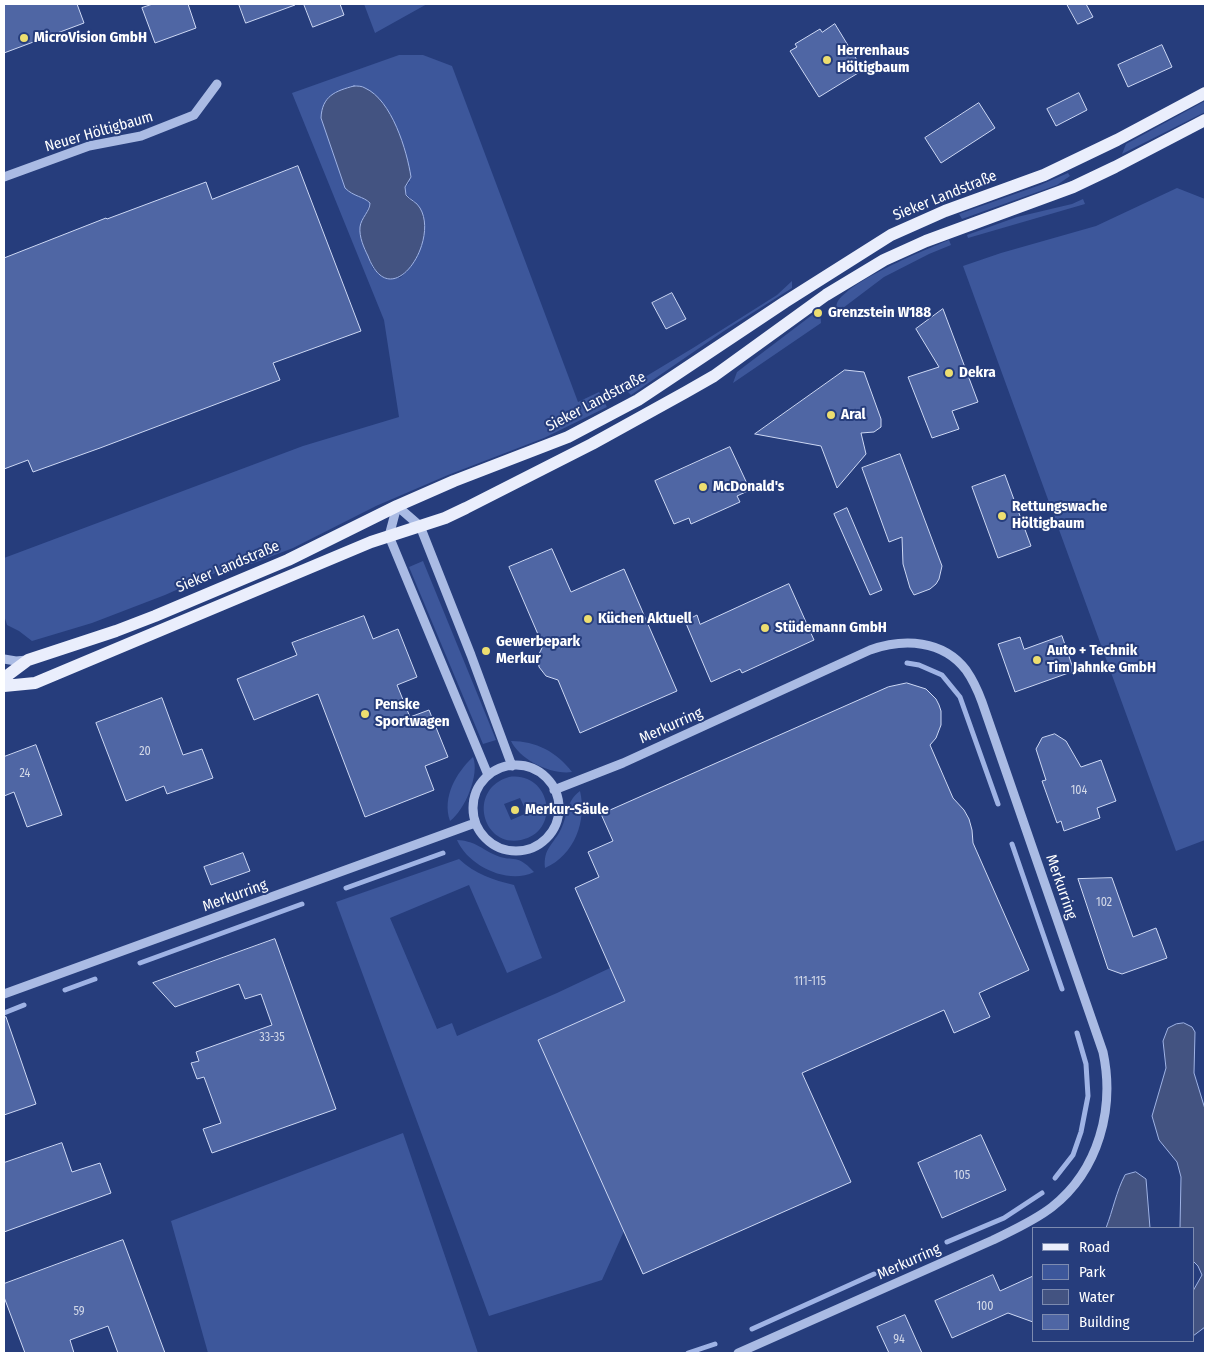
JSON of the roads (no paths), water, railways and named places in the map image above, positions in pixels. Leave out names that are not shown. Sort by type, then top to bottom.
[{"type":"main road","name":"Sieker Landstraße","points":[[4,678],[28,660],[155,616],[288,560],[397,506],[454,481],[544,447],[621,410],[891,235],[946,210],[1044,175],[1117,140],[1205,92]]},
{"type":"main road","points":[[4,686],[35,682],[389,536],[445,518],[516,484],[640,419],[686,392],[721,370],[826,295],[884,260],[926,241],[1073,187],[1205,120]]},
{"type":"main road","points":[[1115,167],[1117,140]]},
{"type":"street","name":"Neuer Höltigbaum","points":[[4,177],[89,146],[141,136],[194,116],[217,84]]},
{"type":"street","points":[[488,775],[389,536],[397,506],[420,526],[512,766]]},
{"type":"street","name":"Merkurring","points":[[554,790],[623,763],[870,650],[891,644],[913,642],[923,643],[939,649],[955,659],[966,671],[982,702],[1103,1052],[1108,1091],[1107,1106],[1100,1138],[1078,1180],[1053,1206],[1031,1221],[993,1240],[738,1353]]},
{"type":"street","points":[[4,658],[16,661],[28,660]]},
{"type":"street","points":[[512,766],[536,770],[554,790],[558,805],[555,824],[544,840],[531,848],[516,851],[496,846],[484,836],[476,823],[473,809],[475,795],[479,786],[488,775],[501,768],[512,766]]},
{"type":"street","name":"Merkurring","points":[[4,994],[476,823]]},
{"type":"water","points":[[354,86],[364,87],[375,94],[383,103],[397,127],[411,177],[405,187],[406,195],[419,206],[424,222],[424,238],[418,254],[410,267],[400,276],[389,279],[378,273],[366,253],[361,238],[361,224],[370,203],[345,188],[321,118],[324,104],[331,96],[341,90]]},
{"type":"water","points":[[1184,1023],[1192,1027],[1195,1032],[1194,1073],[1205,1109],[1205,1327],[1194,1335],[1194,1289],[1202,1275],[1194,1262],[1194,1227],[1180,1227],[1181,1177],[1177,1162],[1159,1140],[1152,1116],[1166,1068],[1163,1041],[1168,1028]]},
{"type":"water","points":[[1136,1172],[1146,1179],[1150,1227],[1106,1227],[1125,1175]]},
{"type":"waterway","points":[[907,663],[919,665],[942,675],[960,697],[998,804]]},
{"type":"waterway","points":[[1012,844],[1062,989]]},
{"type":"waterway","points":[[346,888],[443,853]]},
{"type":"waterway","points":[[140,963],[302,904]]},
{"type":"waterway","points":[[65,990],[95,979]]},
{"type":"waterway","points":[[4,1013],[24,1005]]},
{"type":"waterway","points":[[1055,1178],[1073,1155],[1081,1132],[1088,1096],[1086,1064],[1077,1033]]},
{"type":"waterway","points":[[947,1242],[1004,1218],[1042,1193]]},
{"type":"waterway","points":[[752,1329],[874,1274]]},
{"type":"waterway","points":[[688,1353],[715,1344]]},
{"type":"place","name":"MicroVision GmbH","points":[[24,38]]},
{"type":"place","name":"Herrenhaus Höltigbaum","points":[[827,60]]},
{"type":"place","name":"Grenzstein W188","points":[[818,313]]},
{"type":"place","name":"Dekra","points":[[949,373]]},
{"type":"place","name":"Aral","points":[[831,415]]},
{"type":"place","name":"McDonald's","points":[[703,487]]},
{"type":"place","name":"Rettungswache Höltigbaum","points":[[1002,516]]},
{"type":"place","name":"Küchen Aktuell","points":[[588,619]]},
{"type":"place","name":"Stüdemann GmbH","points":[[765,628]]},
{"type":"place","name":"Gewerbepark Merkur","points":[[486,651]]},
{"type":"place","name":"Auto + Technik Tim Jahnke GmbH","points":[[1037,660]]},
{"type":"place","name":"Penske Sportwagen","points":[[365,714]]},
{"type":"place","name":"Merkur-Säule","points":[[515,810]]}]
